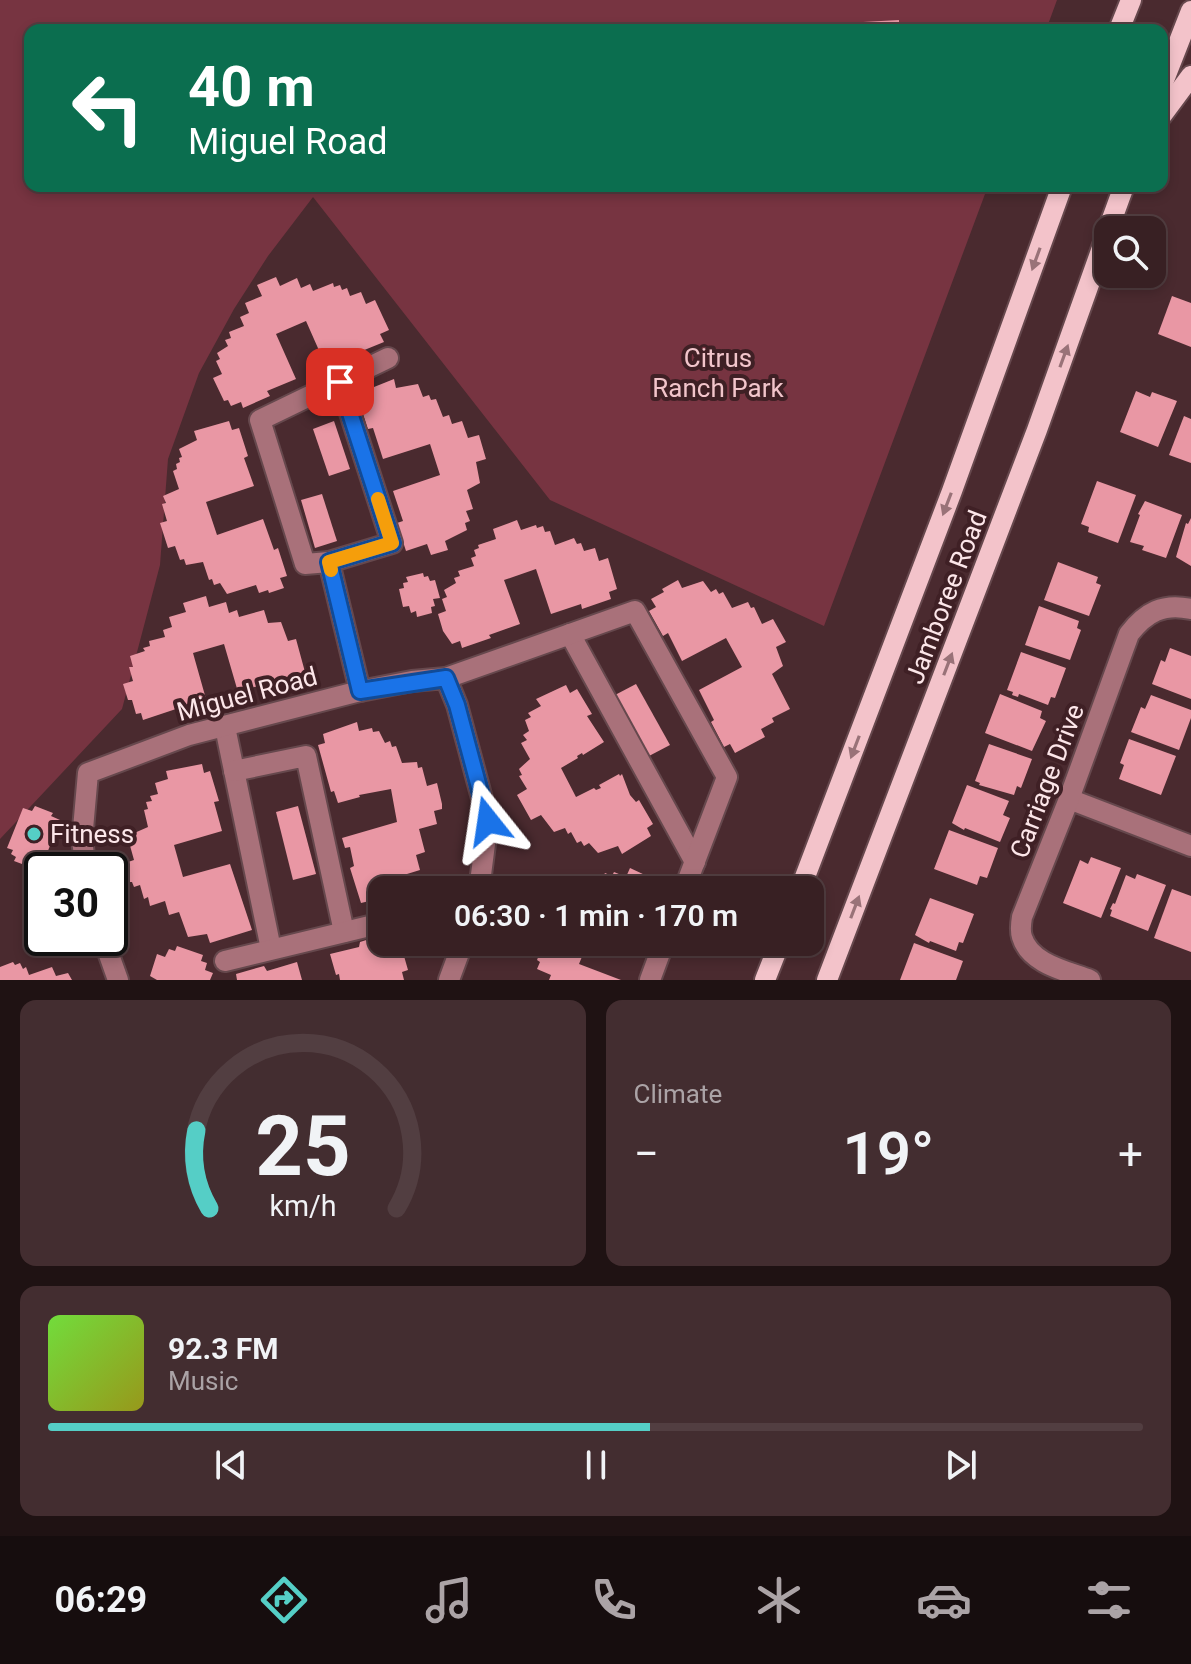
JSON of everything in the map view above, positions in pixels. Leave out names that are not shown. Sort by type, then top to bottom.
[{"type":"main road","points":[[1121,24],[1131,0]]},
{"type":"main road","points":[[1168,70],[1191,11]]},
{"type":"main road","points":[[1168,107],[1191,76]]},
{"type":"main road","name":"Jamboree Road","points":[[805,876],[952,491],[1060,192]]},
{"type":"main road","name":"Jamboree Road","points":[[1113,216],[1122,192]]},
{"type":"main road","name":"Jamboree Road","points":[[827,980],[1032,445],[1094,270]]},
{"type":"main road","points":[[765,980],[774,956]]},
{"type":"street","points":[[340,382],[392,543],[329,562],[305,564],[260,420],[388,358]]},
{"type":"street","points":[[329,562],[360,691]]},
{"type":"street","name":"Carriage Drive","points":[[1090,980],[1044,962],[1029,950],[1021,936],[1022,917],[1129,634],[1142,618],[1158,608],[1191,609]]},
{"type":"street","name":"Miguel Road","points":[[84,852],[88,773],[189,735],[360,691],[446,678],[635,611],[727,777],[695,862]]},
{"type":"street","points":[[570,634],[695,862],[690,876]]},
{"type":"street","points":[[446,678],[457,705],[488,821],[481,876]]},
{"type":"street","points":[[225,727],[271,949]]},
{"type":"street","points":[[234,771],[306,756],[344,932]]},
{"type":"street","points":[[1069,799],[1191,846]]},
{"type":"street","points":[[225,961],[368,926]]},
{"type":"street","points":[[109,956],[118,980]]},
{"type":"street","points":[[449,980],[458,956]]},
{"type":"street","points":[[650,980],[659,956]]},
{"type":"green space","name":"Citrus Ranch Park","points":[[0,0],[1057,0],[1048,24],[24,24],[24,192],[986,192],[824,626],[550,500],[313,197],[268,256],[199,373],[168,459],[160,565],[122,709],[0,839]]},
{"type":"building","points":[[899,20],[899,24],[863,24]]},
{"type":"building","points":[[276,277],[280,286],[297,278],[301,288],[310,284],[313,291],[333,283],[334,287],[340,285],[342,290],[347,288],[350,296],[361,292],[366,304],[375,300],[389,330],[380,334],[384,342],[325,364],[306,321],[276,334],[296,379],[267,391],[270,396],[243,408],[241,402],[231,406],[228,400],[224,401],[213,378],[222,374],[216,361],[220,359],[217,353],[228,346],[225,340],[231,338],[229,332],[244,326],[240,317],[249,313],[245,303],[262,296],[257,285]]},
{"type":"building","points":[[1172,296],[1191,303],[1191,347],[1158,334]]},
{"type":"building","points":[[394,379],[396,388],[418,384],[423,397],[429,395],[431,400],[436,399],[443,417],[449,415],[452,424],[462,421],[468,438],[479,435],[486,459],[476,462],[480,483],[467,490],[473,509],[466,511],[470,521],[465,523],[467,530],[445,541],[448,550],[431,555],[427,544],[406,551],[397,523],[403,521],[393,491],[440,475],[430,444],[383,459],[373,428],[368,429],[359,402],[367,399],[364,391]]},
{"type":"building","points":[[1136,391],[1150,397],[1152,392],[1177,401],[1158,447],[1120,432]]},
{"type":"building","points":[[1184,416],[1191,419],[1191,463],[1169,455]]},
{"type":"building","points":[[229,421],[232,430],[239,428],[248,456],[244,458],[254,486],[206,502],[217,535],[263,519],[274,550],[278,548],[287,576],[280,578],[284,588],[269,593],[268,590],[259,593],[256,585],[227,594],[220,583],[214,585],[212,579],[209,580],[203,562],[186,565],[184,559],[180,560],[175,546],[168,548],[160,523],[167,521],[163,496],[179,489],[173,471],[182,457],[179,449],[197,440],[194,431]]},
{"type":"building","points":[[334,421],[350,469],[329,476],[313,429]]},
{"type":"building","points":[[1097,481],[1136,495],[1118,543],[1088,532],[1089,527],[1081,524]]},
{"type":"building","points":[[322,494],[337,541],[315,548],[301,500]]},
{"type":"building","points":[[1145,501],[1182,515],[1166,558],[1142,550],[1144,546],[1130,542]]},
{"type":"building","points":[[1191,518],[1191,566],[1176,557],[1186,523]]},
{"type":"building","points":[[517,520],[521,530],[543,526],[545,532],[550,531],[555,545],[574,538],[577,544],[581,543],[584,551],[595,548],[599,561],[608,558],[617,589],[609,592],[611,599],[582,609],[581,604],[551,614],[536,569],[504,580],[520,624],[462,648],[460,641],[452,644],[443,631],[438,614],[446,611],[442,599],[447,597],[444,590],[456,583],[454,578],[460,576],[458,571],[474,566],[471,558],[476,556],[474,550],[479,548],[478,545],[496,539],[493,529]]},
{"type":"building","points":[[1058,562],[1098,577],[1096,583],[1101,585],[1089,616],[1044,600]]},
{"type":"building","points":[[423,573],[430,581],[435,580],[440,598],[433,599],[435,606],[431,607],[432,613],[417,617],[416,611],[411,613],[409,606],[403,607],[399,589],[408,582],[406,577]]},
{"type":"building","points":[[678,580],[682,588],[703,581],[711,592],[716,589],[719,594],[723,592],[732,608],[748,602],[762,624],[773,619],[786,642],[776,647],[783,666],[772,674],[790,709],[772,718],[774,722],[761,729],[765,737],[735,753],[730,744],[724,747],[699,690],[742,667],[726,638],[682,661],[668,633],[663,636],[649,611],[656,607],[651,599]]},
{"type":"building","points":[[206,596],[209,607],[226,602],[229,613],[237,610],[239,617],[264,610],[268,623],[281,622],[288,641],[296,639],[305,672],[296,675],[298,680],[270,688],[268,683],[238,692],[224,644],[193,653],[206,699],[143,720],[141,713],[136,714],[132,700],[128,700],[123,684],[133,681],[130,656],[145,651],[143,648],[150,646],[149,641],[165,637],[163,630],[172,627],[169,617],[186,612],[183,603]]},
{"type":"building","points":[[1039,606],[1079,621],[1077,628],[1081,630],[1070,660],[1025,645]]},
{"type":"building","points":[[1170,648],[1191,656],[1191,699],[1152,684],[1161,660],[1165,662]]},
{"type":"building","points":[[1021,652],[1066,668],[1055,698],[1051,697],[1048,705],[1019,694],[1018,697],[1012,695],[1013,692],[1007,690]]},
{"type":"building","points":[[636,684],[670,745],[649,756],[615,695]]},
{"type":"building","points":[[566,685],[570,693],[577,689],[592,714],[587,716],[604,742],[561,768],[576,797],[601,788],[599,785],[622,774],[630,795],[636,802],[639,800],[653,824],[647,828],[651,836],[622,854],[618,846],[598,853],[589,843],[584,846],[581,841],[577,843],[565,828],[554,832],[541,815],[531,820],[517,795],[527,789],[519,776],[522,775],[519,769],[530,759],[521,743],[527,740],[523,735],[529,731],[525,720],[531,717],[528,713],[541,706],[536,699]]},
{"type":"building","points":[[1000,694],[1042,711],[1040,718],[1046,721],[1032,751],[985,733]]},
{"type":"building","points":[[1151,695],[1191,710],[1179,750],[1131,732],[1141,707],[1145,709]]},
{"type":"building","points":[[357,722],[359,731],[372,728],[373,732],[379,731],[385,743],[390,741],[392,747],[396,746],[402,763],[417,762],[418,768],[422,767],[427,786],[437,783],[442,809],[434,811],[437,824],[419,829],[425,852],[416,855],[420,870],[408,876],[368,876],[368,901],[361,903],[350,868],[354,866],[350,847],[345,848],[342,838],[397,822],[391,789],[338,803],[334,791],[331,792],[318,745],[325,743],[323,734]]},
{"type":"building","points":[[1129,739],[1176,756],[1161,795],[1119,779],[1124,765],[1120,763]]},
{"type":"building","points":[[989,744],[1032,759],[1021,788],[1017,786],[1014,795],[979,785],[975,781]]},
{"type":"building","points":[[202,764],[204,773],[210,771],[219,801],[214,802],[222,831],[174,845],[183,877],[230,864],[252,930],[210,943],[207,934],[188,937],[179,912],[169,915],[165,901],[150,906],[148,897],[144,899],[140,885],[134,887],[130,882],[128,862],[134,860],[129,842],[134,840],[132,834],[148,827],[144,810],[148,809],[146,802],[152,801],[150,796],[158,794],[155,783],[168,779],[166,771]]},
{"type":"building","points":[[967,785],[1009,801],[1003,815],[1010,818],[1000,842],[952,823]]},
{"type":"building","name":"Fitness","points":[[35,806],[53,813],[51,816],[60,820],[48,852],[24,852],[24,865],[14,861],[13,850],[7,848],[23,808],[32,811]]},
{"type":"building","points":[[298,806],[316,874],[293,880],[276,812]]},
{"type":"building","points":[[949,830],[998,848],[987,878],[980,876],[977,885],[934,869]]},
{"type":"building","points":[[1091,857],[1121,868],[1101,918],[1063,903],[1080,860],[1088,864]]},
{"type":"building","points":[[630,868],[647,876],[626,876]]},
{"type":"building","points":[[1137,874],[1166,885],[1148,931],[1110,916],[1110,909],[1126,875],[1135,879]]},
{"type":"building","points":[[1172,889],[1191,896],[1191,952],[1154,938]]},
{"type":"building","points":[[930,898],[974,914],[963,943],[959,942],[956,951],[915,935]]},
{"type":"building","points":[[368,939],[368,956],[404,956],[408,970],[402,972],[404,980],[340,980],[330,954],[359,947],[360,942]]},
{"type":"building","points":[[914,943],[963,961],[956,980],[900,980]]},
{"type":"building","points":[[177,946],[203,955],[201,961],[207,963],[205,970],[213,973],[210,980],[157,980],[150,976],[157,954],[165,957],[169,949],[175,951]]},
{"type":"building","points":[[539,956],[582,956],[579,964],[621,980],[549,980],[551,975],[537,969],[540,962],[537,960]]},
{"type":"building","points":[[13,962],[15,965],[20,963],[23,969],[26,967],[29,975],[52,967],[56,976],[68,973],[72,980],[0,980],[0,967]]},
{"type":"building","points":[[297,962],[302,980],[237,980],[236,974],[264,966],[267,971]]},
{"type":"slow traffic","points":[[331,570],[329,562],[392,543],[378,499]]},
{"type":"place","name":"Fitness","points":[[34,834]]},
{"type":"route","points":[[340,382],[392,543],[329,562],[360,691],[446,678],[457,705],[488,821]]}]
